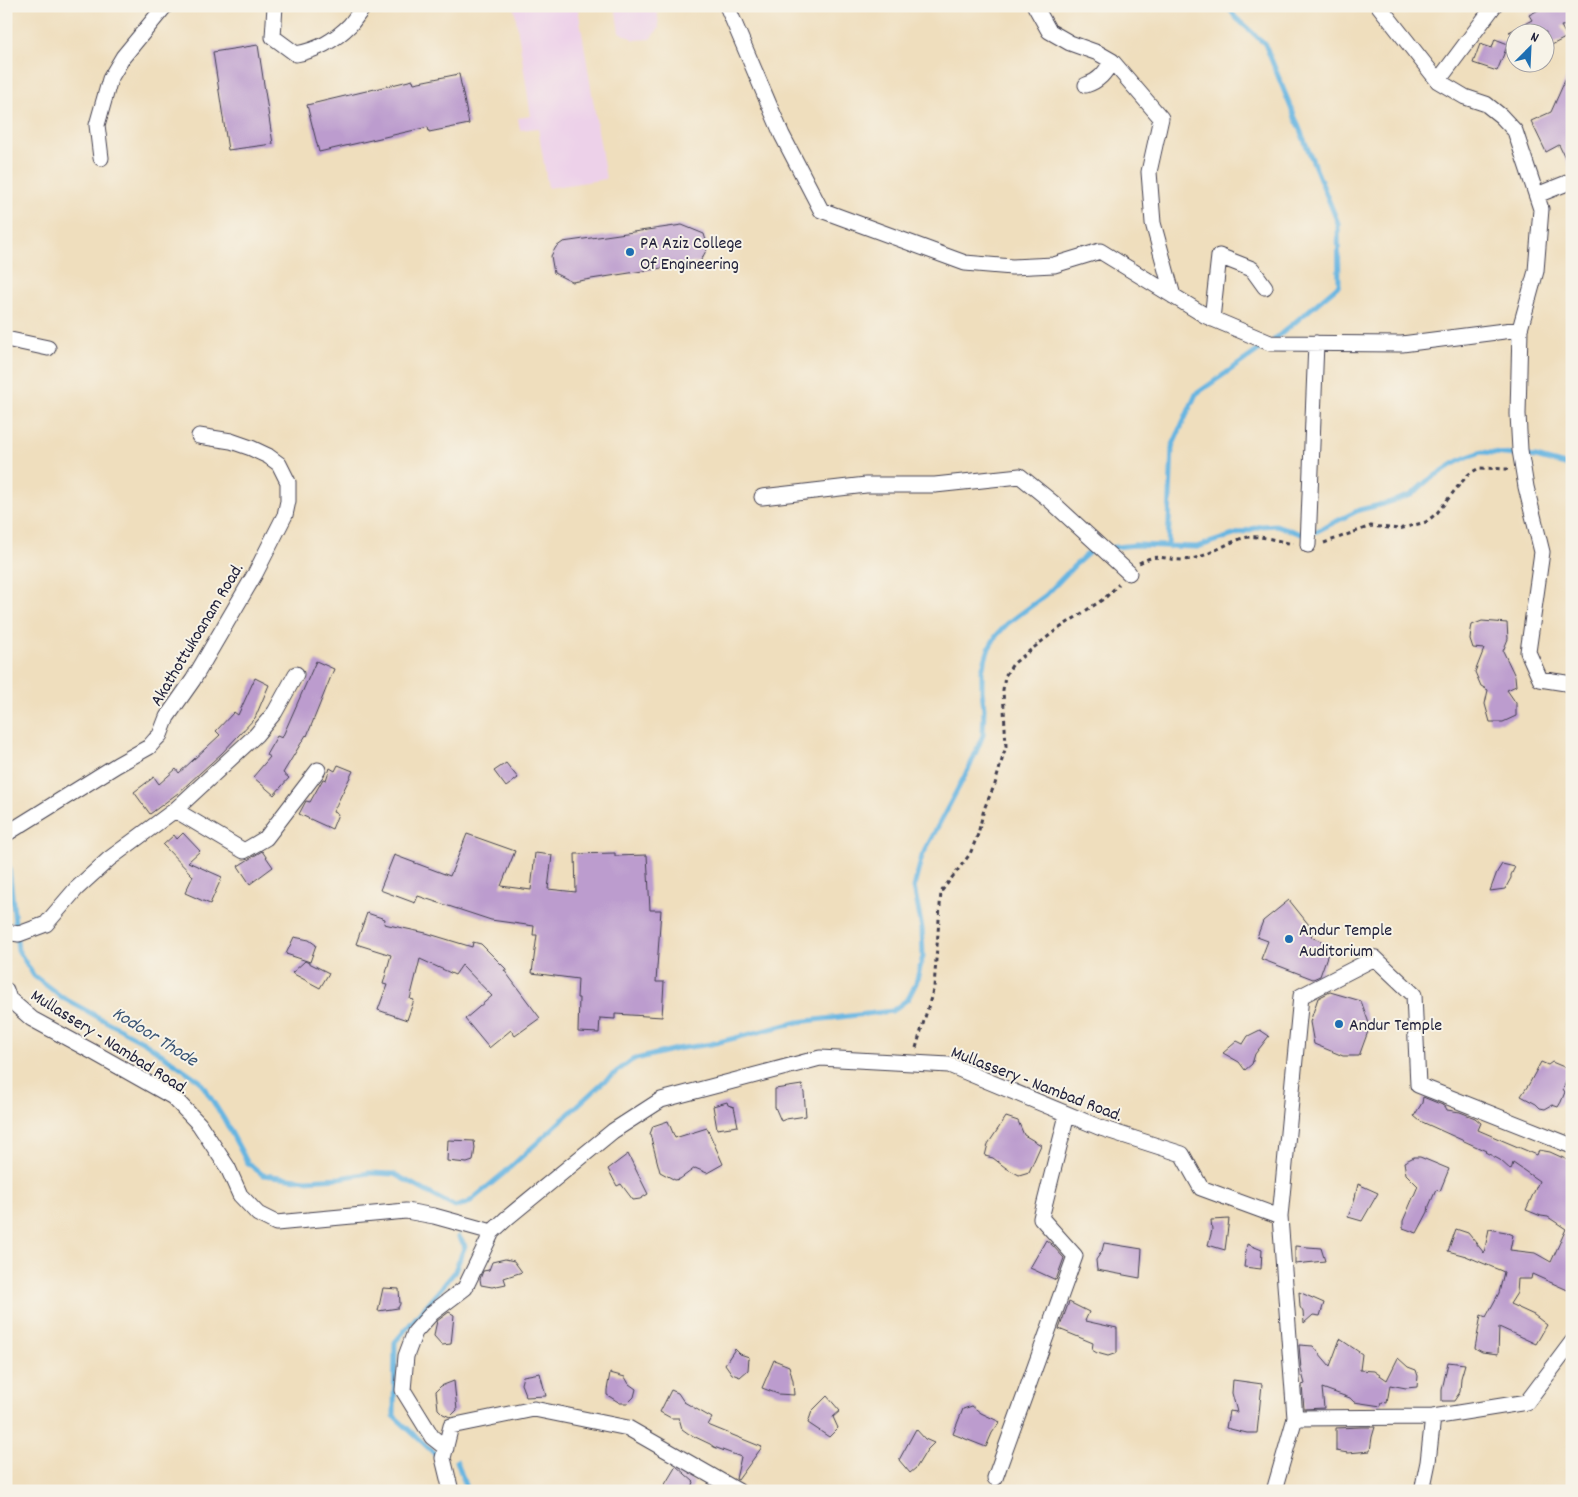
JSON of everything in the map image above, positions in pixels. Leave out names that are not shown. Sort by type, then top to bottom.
[{"type":"street","points":[[101,158],[98,125],[110,79],[123,57],[164,6]]},
{"type":"street","points":[[275,6],[273,37],[296,54],[312,51],[331,41],[350,24],[365,6]]},
{"type":"street","points":[[727,6],[782,135],[821,210],[965,262],[1012,266],[1054,265],[1100,251],[1212,319],[1270,343],[1402,344],[1520,329]]},
{"type":"street","points":[[1035,6],[1049,31],[1070,43],[1098,53],[1112,61],[1161,118],[1149,172],[1153,223],[1173,296]]},
{"type":"street","points":[[1378,6],[1438,81],[1465,97],[1486,104],[1501,116],[1514,131],[1541,209],[1536,271],[1520,329],[1518,414],[1522,459],[1526,487],[1542,552],[1528,652],[1540,680],[1572,684]]},
{"type":"street","points":[[1438,81],[1494,6]]},
{"type":"street","points":[[1086,86],[1105,73],[1112,61]]},
{"type":"street","points":[[1536,195],[1572,181]]},
{"type":"street","points":[[1212,319],[1219,256],[1252,269],[1265,288]]},
{"type":"street","points":[[6,339],[48,348]]},
{"type":"street","points":[[1308,545],[1316,344]]},
{"type":"street","name":"Akathottukoanam Road.","points":[[7,833],[149,747],[160,735],[167,717],[193,680],[255,574],[285,515],[288,501],[288,482],[279,464],[268,456],[244,445],[199,436]]},
{"type":"street","points":[[762,497],[866,485],[935,485],[1020,476],[1129,573]]},
{"type":"street","points":[[13,933],[46,924],[76,889],[109,859],[175,810],[256,735],[275,712],[296,674]]},
{"type":"street","points":[[175,810],[244,851],[266,838],[318,770]]},
{"type":"street","points":[[1274,1491],[1295,1418],[1280,1217],[1301,996],[1375,958],[1414,995],[1418,1085],[1572,1146]]},
{"type":"street","name":"Mullassery - Nambad Road.","points":[[6,990],[9,999],[32,1019],[173,1098],[199,1124],[228,1168],[240,1195],[258,1214],[276,1223],[406,1211],[434,1216],[492,1232],[613,1131],[661,1100],[820,1058],[949,1065],[1100,1128],[1182,1154],[1201,1188],[1280,1217]]},
{"type":"street","points":[[995,1478],[1075,1256],[1041,1218],[1067,1114]]},
{"type":"street","points":[[446,1448],[432,1436],[403,1390],[406,1356],[415,1332],[432,1313],[465,1288],[492,1232]]},
{"type":"street","points":[[1295,1418],[1433,1417],[1527,1402],[1572,1342]]},
{"type":"street","points":[[451,1491],[443,1458],[451,1426],[534,1408],[628,1428],[738,1491]]},
{"type":"street","points":[[1422,1491],[1433,1417]]},
{"type":"path","points":[[912,1063],[934,987],[941,892],[970,854],[978,834],[984,809],[996,784],[1006,746],[1003,690],[1005,676],[1013,664],[1105,598],[1139,562],[1152,557],[1183,560],[1201,557],[1242,538],[1267,538],[1292,544],[1321,544],[1370,526],[1399,529],[1426,522],[1437,514],[1469,474],[1479,468],[1522,459]]},
{"type":"shaded area","points":[[514,6],[588,6],[578,8],[606,179],[548,188],[538,128],[520,130],[518,118],[531,116]]},
{"type":"shaded area","points":[[615,6],[657,6],[659,28],[650,39],[635,40],[619,32]]},
{"type":"building","points":[[1546,6],[1572,6],[1572,25],[1561,26],[1567,37],[1556,43],[1556,22],[1528,22],[1532,20],[1529,15]]},
{"type":"building","points":[[1495,39],[1506,43],[1506,49],[1497,71],[1473,63],[1480,44],[1492,48]]},
{"type":"building","points":[[258,45],[273,144],[228,150],[213,52]]},
{"type":"building","points":[[1572,65],[1572,172],[1559,145],[1546,152],[1531,121],[1551,112]]},
{"type":"building","points":[[459,74],[469,124],[429,132],[428,127],[319,152],[307,105],[413,80],[414,83]]},
{"type":"building","name":"PA Aziz College Of Engineering","points":[[682,225],[704,234],[708,247],[700,262],[572,282],[554,273],[551,256],[556,247],[563,242]]},
{"type":"building","points":[[1482,621],[1507,623],[1508,639],[1503,651],[1515,676],[1516,686],[1507,690],[1516,703],[1516,716],[1503,722],[1490,722],[1485,704],[1488,690],[1481,686],[1475,672],[1484,649],[1473,648],[1470,639],[1471,630],[1472,625]]},
{"type":"building","points":[[316,661],[334,669],[307,736],[283,773],[289,778],[274,795],[253,777],[270,757],[266,755],[277,736],[282,738]]},
{"type":"building","points":[[255,678],[269,685],[255,718],[222,753],[178,793],[150,814],[134,792],[154,777],[159,784],[176,769],[179,773],[220,735],[216,731],[234,712],[238,715]]},
{"type":"building","points":[[506,763],[518,778],[506,787],[494,771]]},
{"type":"building","points":[[338,765],[353,771],[333,812],[338,814],[332,829],[299,814],[306,801],[310,802],[323,779],[326,780],[330,768],[335,771]]},
{"type":"building","points":[[183,833],[200,851],[188,862],[222,877],[210,904],[185,893],[193,876],[163,845],[174,835],[177,839]]},
{"type":"building","points":[[467,834],[515,851],[501,886],[531,890],[535,853],[552,855],[548,889],[576,892],[575,854],[615,853],[615,856],[647,855],[650,910],[661,910],[656,982],[664,982],[662,1017],[615,1014],[615,1019],[600,1018],[599,1033],[578,1032],[578,979],[532,973],[537,935],[533,935],[534,926],[491,920],[418,896],[415,903],[380,890],[394,855],[450,876]]},
{"type":"building","points":[[262,851],[273,867],[250,884],[238,866]]},
{"type":"building","points":[[1502,864],[1515,867],[1511,878],[1505,889],[1490,891],[1497,872]]},
{"type":"building","name":"Andur Temple Auditorium","points":[[1289,900],[1313,930],[1311,937],[1331,945],[1320,976],[1313,979],[1261,959],[1268,941],[1257,937],[1263,921]]},
{"type":"building","points":[[367,913],[385,919],[384,924],[426,933],[472,947],[473,942],[481,944],[507,970],[504,970],[540,1018],[515,1036],[511,1030],[489,1048],[465,1019],[492,996],[462,965],[455,975],[420,959],[410,999],[414,1000],[407,1020],[378,1010],[387,985],[383,984],[391,955],[356,944]]},
{"type":"building","points":[[294,937],[309,940],[316,945],[310,962],[286,954]]},
{"type":"building","points":[[305,961],[329,973],[320,988],[292,973]]},
{"type":"building","name":"Andur Temple","points":[[1330,992],[1361,1001],[1370,1026],[1359,1056],[1343,1056],[1314,1044],[1310,1022],[1318,998]]},
{"type":"building","points":[[1260,1030],[1269,1036],[1255,1054],[1252,1064],[1245,1070],[1239,1062],[1223,1053],[1237,1041],[1243,1044],[1248,1036]]},
{"type":"building","points":[[1541,1062],[1548,1065],[1552,1062],[1571,1070],[1563,1089],[1565,1092],[1558,1107],[1552,1105],[1545,1109],[1540,1108],[1521,1096]]},
{"type":"building","points":[[802,1085],[806,1116],[781,1121],[775,1107],[775,1089]]},
{"type":"building","points":[[1423,1097],[1445,1106],[1447,1110],[1460,1112],[1475,1118],[1481,1123],[1478,1130],[1537,1155],[1539,1150],[1550,1152],[1572,1162],[1572,1292],[1532,1274],[1531,1279],[1518,1279],[1517,1293],[1510,1304],[1534,1315],[1547,1325],[1536,1344],[1499,1327],[1498,1354],[1482,1352],[1475,1348],[1481,1315],[1486,1317],[1499,1293],[1504,1272],[1466,1256],[1448,1251],[1456,1229],[1468,1233],[1484,1253],[1489,1229],[1513,1235],[1510,1250],[1535,1253],[1551,1262],[1566,1229],[1548,1217],[1526,1210],[1539,1181],[1513,1163],[1511,1170],[1486,1151],[1420,1121],[1414,1116],[1422,1103]]},
{"type":"building","points":[[727,1102],[728,1105],[734,1107],[738,1126],[717,1129],[713,1106]]},
{"type":"building","points":[[1006,1117],[1018,1121],[1024,1135],[1041,1145],[1029,1172],[1019,1175],[993,1158],[985,1156],[988,1144]]},
{"type":"building","points":[[668,1121],[675,1138],[707,1128],[723,1164],[707,1173],[695,1168],[680,1179],[675,1180],[660,1172],[650,1134],[653,1126]]},
{"type":"building","points":[[448,1140],[474,1141],[473,1161],[467,1163],[447,1161]]},
{"type":"building","points":[[628,1154],[648,1194],[640,1199],[633,1200],[621,1184],[617,1186],[608,1169]]},
{"type":"building","points":[[1414,1157],[1420,1157],[1449,1169],[1440,1191],[1436,1190],[1428,1212],[1417,1233],[1403,1228],[1403,1221],[1418,1186],[1406,1174],[1404,1162]]},
{"type":"building","points":[[1358,1184],[1378,1193],[1362,1221],[1348,1217]]},
{"type":"building","points":[[1229,1219],[1225,1250],[1208,1245],[1212,1230],[1211,1220]]},
{"type":"building","points":[[1046,1240],[1064,1258],[1056,1280],[1030,1268]]},
{"type":"building","points":[[1104,1243],[1142,1249],[1140,1278],[1097,1270],[1096,1260],[1102,1251]]},
{"type":"building","points":[[1247,1244],[1262,1250],[1261,1269],[1244,1267]]},
{"type":"building","points":[[1295,1246],[1321,1248],[1325,1261],[1295,1264]]},
{"type":"building","points":[[505,1259],[514,1261],[522,1272],[504,1278],[506,1284],[492,1287],[481,1285],[480,1279],[483,1271],[489,1270],[492,1262]]},
{"type":"building","points":[[383,1288],[399,1289],[400,1304],[398,1308],[378,1311]]},
{"type":"building","points":[[1299,1292],[1324,1303],[1320,1316],[1313,1315],[1304,1323]]},
{"type":"building","points":[[1069,1302],[1089,1312],[1085,1321],[1117,1328],[1117,1353],[1108,1356],[1097,1353],[1092,1350],[1093,1343],[1059,1329]]},
{"type":"building","points":[[449,1312],[454,1315],[451,1344],[442,1345],[434,1336],[435,1330],[437,1321]]},
{"type":"building","points":[[1340,1339],[1362,1354],[1360,1370],[1374,1371],[1387,1380],[1398,1358],[1408,1367],[1416,1370],[1418,1376],[1417,1387],[1406,1388],[1390,1385],[1387,1403],[1382,1402],[1381,1406],[1354,1402],[1350,1398],[1322,1388],[1324,1408],[1304,1409],[1302,1385],[1305,1384],[1301,1369],[1299,1345],[1313,1346],[1330,1366]]},
{"type":"building","points":[[735,1349],[740,1354],[749,1357],[748,1370],[740,1377],[732,1374],[725,1364]]},
{"type":"building","points":[[774,1360],[789,1366],[794,1395],[778,1394],[762,1388]]},
{"type":"building","points":[[1448,1362],[1465,1364],[1460,1392],[1454,1401],[1442,1401],[1442,1390]]},
{"type":"building","points":[[540,1373],[546,1396],[526,1397],[521,1384],[523,1376]]},
{"type":"building","points":[[610,1373],[625,1377],[629,1384],[636,1389],[634,1397],[628,1403],[620,1403],[607,1395]]},
{"type":"building","points":[[1233,1380],[1262,1384],[1257,1433],[1247,1433],[1226,1428],[1229,1411],[1237,1412],[1232,1393]]},
{"type":"building","points":[[454,1381],[457,1410],[450,1417],[438,1409],[436,1391],[441,1386]]},
{"type":"building","points":[[671,1390],[678,1393],[684,1402],[712,1418],[708,1425],[762,1447],[738,1480],[736,1479],[741,1457],[714,1447],[689,1434],[682,1429],[679,1418],[671,1418],[660,1412]]},
{"type":"building","points":[[827,1396],[840,1411],[833,1417],[838,1428],[829,1437],[808,1423],[812,1411]]},
{"type":"building","points":[[972,1406],[981,1413],[1000,1422],[992,1433],[986,1447],[953,1434],[963,1409]]},
{"type":"building","points":[[1375,1427],[1370,1451],[1348,1453],[1336,1451],[1336,1428]]},
{"type":"building","points":[[916,1429],[925,1439],[934,1443],[927,1450],[916,1468],[910,1473],[899,1460]]},
{"type":"building","points":[[676,1466],[694,1482],[691,1491],[661,1491]]},
{"type":"waterway","points":[[1228,6],[1235,17],[1265,44],[1338,223],[1339,285],[1275,339]]},
{"type":"waterway","points":[[1168,547],[1172,447],[1196,394],[1266,345]]},
{"type":"waterway","points":[[1107,548],[1135,545],[1197,547],[1261,526],[1276,525],[1301,534],[1317,531],[1359,510],[1411,495],[1427,481],[1453,464],[1482,452],[1536,457],[1572,467]]},
{"type":"waterway","name":"Kodoor Thode","points":[[6,858],[9,867],[18,950],[34,976],[63,998],[144,1042],[200,1081],[224,1119],[247,1162],[263,1175],[306,1180],[340,1178],[369,1173],[394,1174],[455,1207],[468,1203],[504,1173],[602,1083],[632,1060],[676,1049],[711,1044],[798,1022],[892,1011],[908,999],[916,983],[923,956],[922,929],[914,887],[922,856],[970,766],[983,735],[982,670],[989,648],[996,636],[1007,624],[1046,595],[1093,549],[1099,548]]},
{"type":"waterway","points":[[435,1454],[394,1416],[395,1342],[454,1273],[465,1246],[459,1237]]},
{"type":"waterway","points":[[457,1461],[467,1491]]},
{"type":"place","name":"PA Aziz College Of Engineering","points":[[630,252]]},
{"type":"place","name":"Andur Temple Auditorium","points":[[1289,939]]},
{"type":"place","name":"Andur Temple","points":[[1339,1024]]}]
